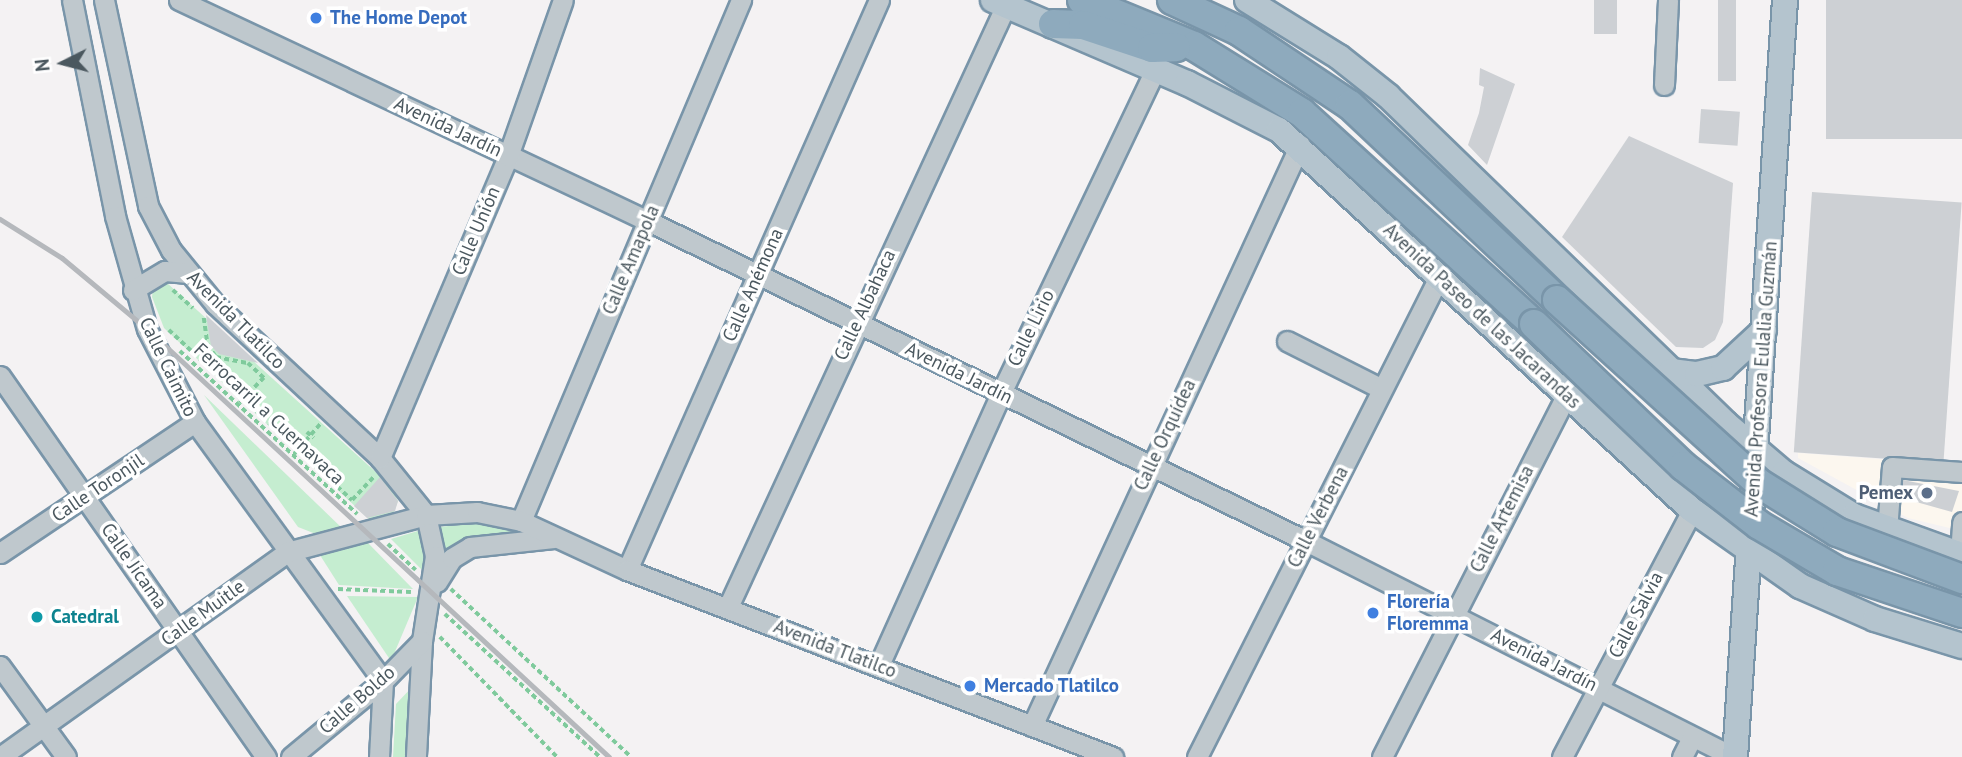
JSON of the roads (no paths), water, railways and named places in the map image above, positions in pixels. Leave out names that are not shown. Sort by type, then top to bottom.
[{"type":"highway","points":[[1082,0],[1194,46],[1302,113],[1534,324],[1683,466],[1759,525],[1837,571],[1962,613]]},
{"type":"highway","points":[[1172,0],[1198,7],[1350,106],[1728,458],[1780,498],[1837,532],[1961,563]]},
{"type":"highway","points":[[1053,24],[1083,25],[1152,48],[1194,46]]},
{"type":"main road","points":[[1247,0],[1339,57],[1388,96],[1756,450],[1820,497],[1961,563]]},
{"type":"main road","name":"Avenida Profesora Eulalia Guzmán","points":[[1735,757],[1785,0]]},
{"type":"main road","name":"Avenida Paseo de las Jacarandas","points":[[999,3],[1053,24],[1080,41],[1155,70],[1260,119],[1300,145],[1692,510],[1750,554],[1800,586],[1875,619],[1962,646]]},
{"type":"main road","points":[[1537,367],[1600,301]]},
{"type":"main road","points":[[1671,371],[1697,374],[1723,368],[1764,330]]},
{"type":"street","name":"Calle Caimito","points":[[72,0],[133,290],[169,377],[195,422],[383,681]]},
{"type":"street","name":"Avenida Tlatilco","points":[[104,0],[148,206],[188,273],[331,411],[377,471],[426,515],[435,556],[425,592]]},
{"type":"street","name":"Avenida Jardín","points":[[179,0],[648,221],[1150,465],[1454,614],[1735,757]]},
{"type":"street","name":"Calle Unión","points":[[377,471],[508,156],[563,0]]},
{"type":"street","name":"Calle Amapola","points":[[521,521],[741,0]]},
{"type":"street","name":"Calle Anémona","points":[[627,570],[879,0]]},
{"type":"street","points":[[1664,85],[1668,0]]},
{"type":"street","name":"Calle Albahaca","points":[[728,607],[999,3]]},
{"type":"street","name":"Calle Lirio","points":[[879,665],[1001,393],[1155,70]]},
{"type":"street","name":"Calle Orquídea","points":[[1032,726],[1150,465],[1300,145]]},
{"type":"street","points":[[133,290],[164,271],[188,273]]},
{"type":"street","name":"Calle Verbena","points":[[1197,757],[1439,276]]},
{"type":"street","points":[[1287,341],[1382,389]]},
{"type":"street","name":"Calle Jícama","points":[[0,376],[266,757]]},
{"type":"street","name":"Calle Artemisa","points":[[1381,757],[1567,394]]},
{"type":"street","name":"Calle Toronjil","points":[[0,553],[195,422]]},
{"type":"street","points":[[1887,530],[1892,467],[1962,472]]},
{"type":"street","name":"Calle Salvia","points":[[1562,757],[1692,510]]},
{"type":"street","name":"Avenida Tlatilco","points":[[426,515],[477,512],[521,521],[627,570],[1113,757]]},
{"type":"street","name":"Calle Muitle","points":[[0,757],[287,552],[426,515]]},
{"type":"street","points":[[1961,563],[1962,522]]},
{"type":"street","points":[[416,757],[425,592],[444,566],[470,547],[559,538]]},
{"type":"street","name":"Calle Boldo","points":[[291,757],[383,681],[424,632]]},
{"type":"street","points":[[0,666],[66,757]]},
{"type":"street","points":[[379,757],[383,681]]},
{"type":"street","points":[[1682,757],[1692,737]]},
{"type":"railway","points":[[0,219],[62,258],[147,329],[609,757]]},
{"type":"place","name":"The Home Depot","points":[[316,18]]},
{"type":"place","name":"Pemex","points":[[1927,493]]},
{"type":"place","name":"Florería Floremma","points":[[1373,613]]},
{"type":"place","name":"Catedral","points":[[37,617]]},
{"type":"place","name":"Mercado Tlatilco","points":[[970,686]]}]
